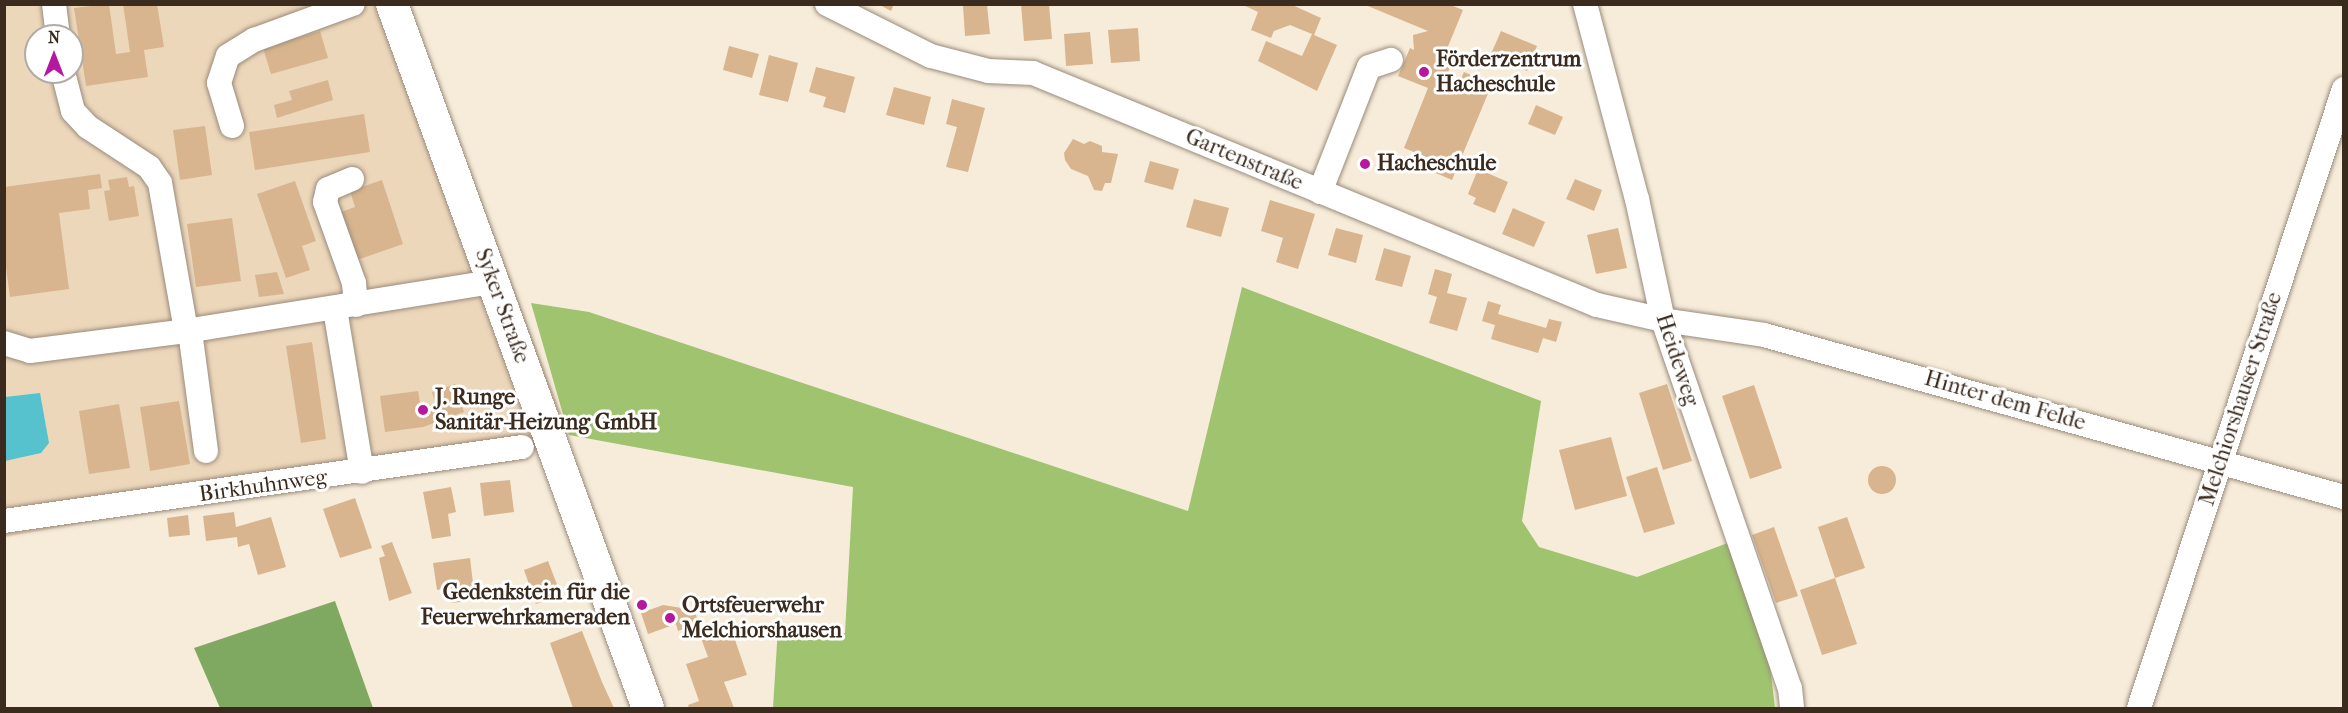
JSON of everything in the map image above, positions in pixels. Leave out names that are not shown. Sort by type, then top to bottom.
[{"type":"main road","name":"Syker Straße","points":[[392,4],[648,708]]},
{"type":"street","points":[[54,4],[56,24]]},
{"type":"street","points":[[232,126],[219,83],[228,56],[254,40],[353,4]]},
{"type":"street","name":"Gartenstraße","points":[[827,4],[930,56],[988,71],[1033,73],[1598,305],[1663,320]]},
{"type":"street","name":"Heideweg","points":[[1585,4],[1637,199],[1663,320],[1790,688],[1792,708]]},
{"type":"street","points":[[1320,192],[1369,68],[1391,60]]},
{"type":"street","points":[[66,84],[73,111],[87,127],[149,168],[160,183],[188,331],[206,451]]},
{"type":"street","name":"Melchiorshauser Straße","points":[[2139,708],[2343,89]]},
{"type":"street","points":[[352,179],[328,189],[325,202],[354,283],[345,307],[362,472]]},
{"type":"street","points":[[4,342],[30,351],[188,331],[493,282]]},
{"type":"street","name":"Hinter dem Felde","points":[[1663,320],[1764,335],[2343,497]]},
{"type":"street","name":"Birkhuhnweg","points":[[4,521],[362,472],[522,447]]},
{"type":"shaded area","points":[[5,5],[408,5],[569,435],[5,537]]},
{"type":"green space","points":[[1242,287],[1541,401],[1522,521],[1539,547],[1637,577],[1733,541],[1768,649],[1775,708],[773,708],[778,627],[845,633],[853,487],[569,435],[531,303],[589,312],[1188,511]]},
{"type":"green space","points":[[335,601],[373,708],[220,708],[194,648]]},
{"type":"water","points":[[40,393],[49,443],[41,453],[5,461],[5,397]]},
{"type":"building","points":[[109,4],[116,54],[130,52],[123,4],[157,4],[164,47],[144,50],[148,77],[86,86],[84,24],[76,24],[74,8]]},
{"type":"building","points":[[878,4],[894,4],[891,11]]},
{"type":"building","points":[[1021,4],[1049,4],[1052,39],[1024,41]]},
{"type":"building","points":[[1241,4],[1290,4],[1321,18],[1314,35],[1337,45],[1317,91],[1258,61],[1266,41],[1302,56],[1312,34],[1290,25],[1274,31],[1271,38],[1251,30],[1258,12]]},
{"type":"building","points":[[1363,4],[1448,4],[1463,10],[1442,61],[1451,65],[1444,82],[1457,88],[1464,72],[1492,84],[1452,180],[1424,168],[1429,158],[1404,148],[1428,88],[1398,76],[1410,48],[1414,50],[1413,35],[1428,31]]},
{"type":"building","points":[[987,5],[990,34],[965,36],[963,6]]},
{"type":"building","points":[[1138,28],[1140,61],[1111,63],[1108,30]]},
{"type":"building","points":[[320,31],[328,58],[271,74],[263,48]]},
{"type":"building","points":[[1501,31],[1537,46],[1527,71],[1490,56]]},
{"type":"building","points":[[1090,32],[1093,64],[1066,66],[1064,34]]},
{"type":"building","points":[[729,46],[759,54],[752,78],[723,70]]},
{"type":"building","points":[[769,55],[798,63],[788,102],[759,95]]},
{"type":"building","points":[[816,67],[855,77],[845,113],[823,107],[826,97],[809,92]]},
{"type":"building","points":[[328,80],[333,100],[277,118],[274,105],[292,100],[289,91]]},
{"type":"building","points":[[894,87],[931,97],[924,125],[886,115]]},
{"type":"building","points":[[952,99],[985,108],[968,172],[946,167],[957,127],[946,124]]},
{"type":"building","points":[[1536,105],[1563,117],[1555,135],[1528,124]]},
{"type":"building","points":[[364,114],[370,152],[255,170],[249,132]]},
{"type":"building","points":[[205,126],[212,175],[180,180],[173,130]]},
{"type":"building","points":[[1073,139],[1084,144],[1090,141],[1102,146],[1102,152],[1118,154],[1111,183],[1105,183],[1102,191],[1094,190],[1088,176],[1071,169],[1065,160],[1064,153]]},
{"type":"building","points":[[1150,161],[1179,169],[1173,190],[1144,182]]},
{"type":"building","points":[[1478,169],[1508,182],[1495,213],[1473,204],[1476,198],[1468,194]]},
{"type":"building","points":[[100,174],[102,188],[88,190],[90,209],[59,213],[69,289],[10,297],[4,253],[4,187]]},
{"type":"building","points":[[127,177],[129,187],[134,186],[139,216],[109,221],[104,191],[110,190],[108,180]]},
{"type":"building","points":[[1575,179],[1602,190],[1594,211],[1566,199]]},
{"type":"building","points":[[382,180],[403,244],[357,260],[341,212],[355,207],[350,191]]},
{"type":"building","points":[[295,181],[316,241],[302,246],[310,270],[286,278],[257,194]]},
{"type":"building","points":[[1194,199],[1229,208],[1221,237],[1186,227]]},
{"type":"building","points":[[1270,200],[1315,214],[1298,269],[1276,262],[1283,238],[1261,231]]},
{"type":"building","points":[[1513,208],[1545,222],[1534,247],[1502,234]]},
{"type":"building","points":[[232,218],[241,281],[196,287],[187,224]]},
{"type":"building","points":[[1336,228],[1363,235],[1356,263],[1328,255]]},
{"type":"building","points":[[1618,228],[1627,268],[1596,274],[1587,235]]},
{"type":"building","points":[[1384,248],[1411,256],[1402,287],[1375,280]]},
{"type":"building","points":[[1435,269],[1452,274],[1447,293],[1467,298],[1457,331],[1429,323],[1437,297],[1428,294]]},
{"type":"building","points":[[277,272],[284,294],[259,297],[255,275]]},
{"type":"building","points":[[1488,301],[1501,305],[1498,314],[1546,328],[1549,319],[1562,322],[1556,342],[1543,338],[1538,353],[1491,339],[1495,325],[1482,321]]},
{"type":"building","points":[[312,342],[326,439],[301,443],[286,346]]},
{"type":"building","name":"J. Runge Sanitär-Heizung GmbH","points":[[455,384],[464,412],[423,427],[385,432],[380,396],[418,391],[421,408],[435,403],[432,392]]},
{"type":"building","points":[[1667,384],[1692,461],[1663,470],[1639,393]]},
{"type":"building","points":[[1754,385],[1782,468],[1750,479],[1722,396]]},
{"type":"building","points":[[179,401],[190,464],[150,471],[140,407]]},
{"type":"building","points":[[119,404],[130,468],[89,474],[79,411]]},
{"type":"building","points":[[1611,437],[1627,496],[1575,510],[1559,450]]},
{"type":"building","points":[[1882,466],[1892,470],[1896,480],[1892,490],[1882,494],[1872,490],[1868,480],[1872,470]]},
{"type":"building","points":[[1657,467],[1675,524],[1644,533],[1626,477]]},
{"type":"building","points":[[510,480],[514,512],[484,516],[480,483]]},
{"type":"building","points":[[451,487],[456,512],[448,514],[451,536],[432,539],[423,492]]},
{"type":"building","points":[[355,498],[372,548],[340,558],[323,509]]},
{"type":"building","points":[[234,512],[236,527],[271,517],[286,567],[258,575],[249,544],[238,547],[237,537],[206,541],[203,516]]},
{"type":"building","points":[[188,515],[190,535],[169,537],[167,518]]},
{"type":"building","points":[[1847,517],[1865,568],[1835,578],[1818,527]]},
{"type":"building","points":[[1774,527],[1798,596],[1776,603],[1752,535]]},
{"type":"building","points":[[392,542],[412,593],[389,601],[379,558],[385,556],[381,546]]},
{"type":"building","points":[[470,558],[475,600],[451,603],[449,588],[437,590],[433,563]]},
{"type":"building","points":[[548,561],[561,595],[536,604],[524,570]]},
{"type":"building","points":[[1835,578],[1857,644],[1822,655],[1800,590]]},
{"type":"building","name":"Ortsfeuerwehr Melchiorshausen","points":[[663,605],[694,610],[699,623],[678,631],[676,624],[648,634],[641,613]]},
{"type":"building","points":[[731,628],[747,675],[724,682],[734,708],[689,708],[688,705],[699,701],[686,664],[708,657],[701,638]]},
{"type":"building","points":[[582,631],[614,708],[573,708],[550,643]]},
{"type":"place","name":"Förderzentrum Hacheschule","points":[[1424,72]]},
{"type":"place","name":"Hacheschule","points":[[1365,164]]},
{"type":"place","name":"J. Runge Sanitär-Heizung GmbH","points":[[423,410]]},
{"type":"place","name":"Gedenkstein für die Feuerwehrkameraden","points":[[642,605]]},
{"type":"place","name":"Ortsfeuerwehr Melchiorshausen","points":[[670,618]]}]
